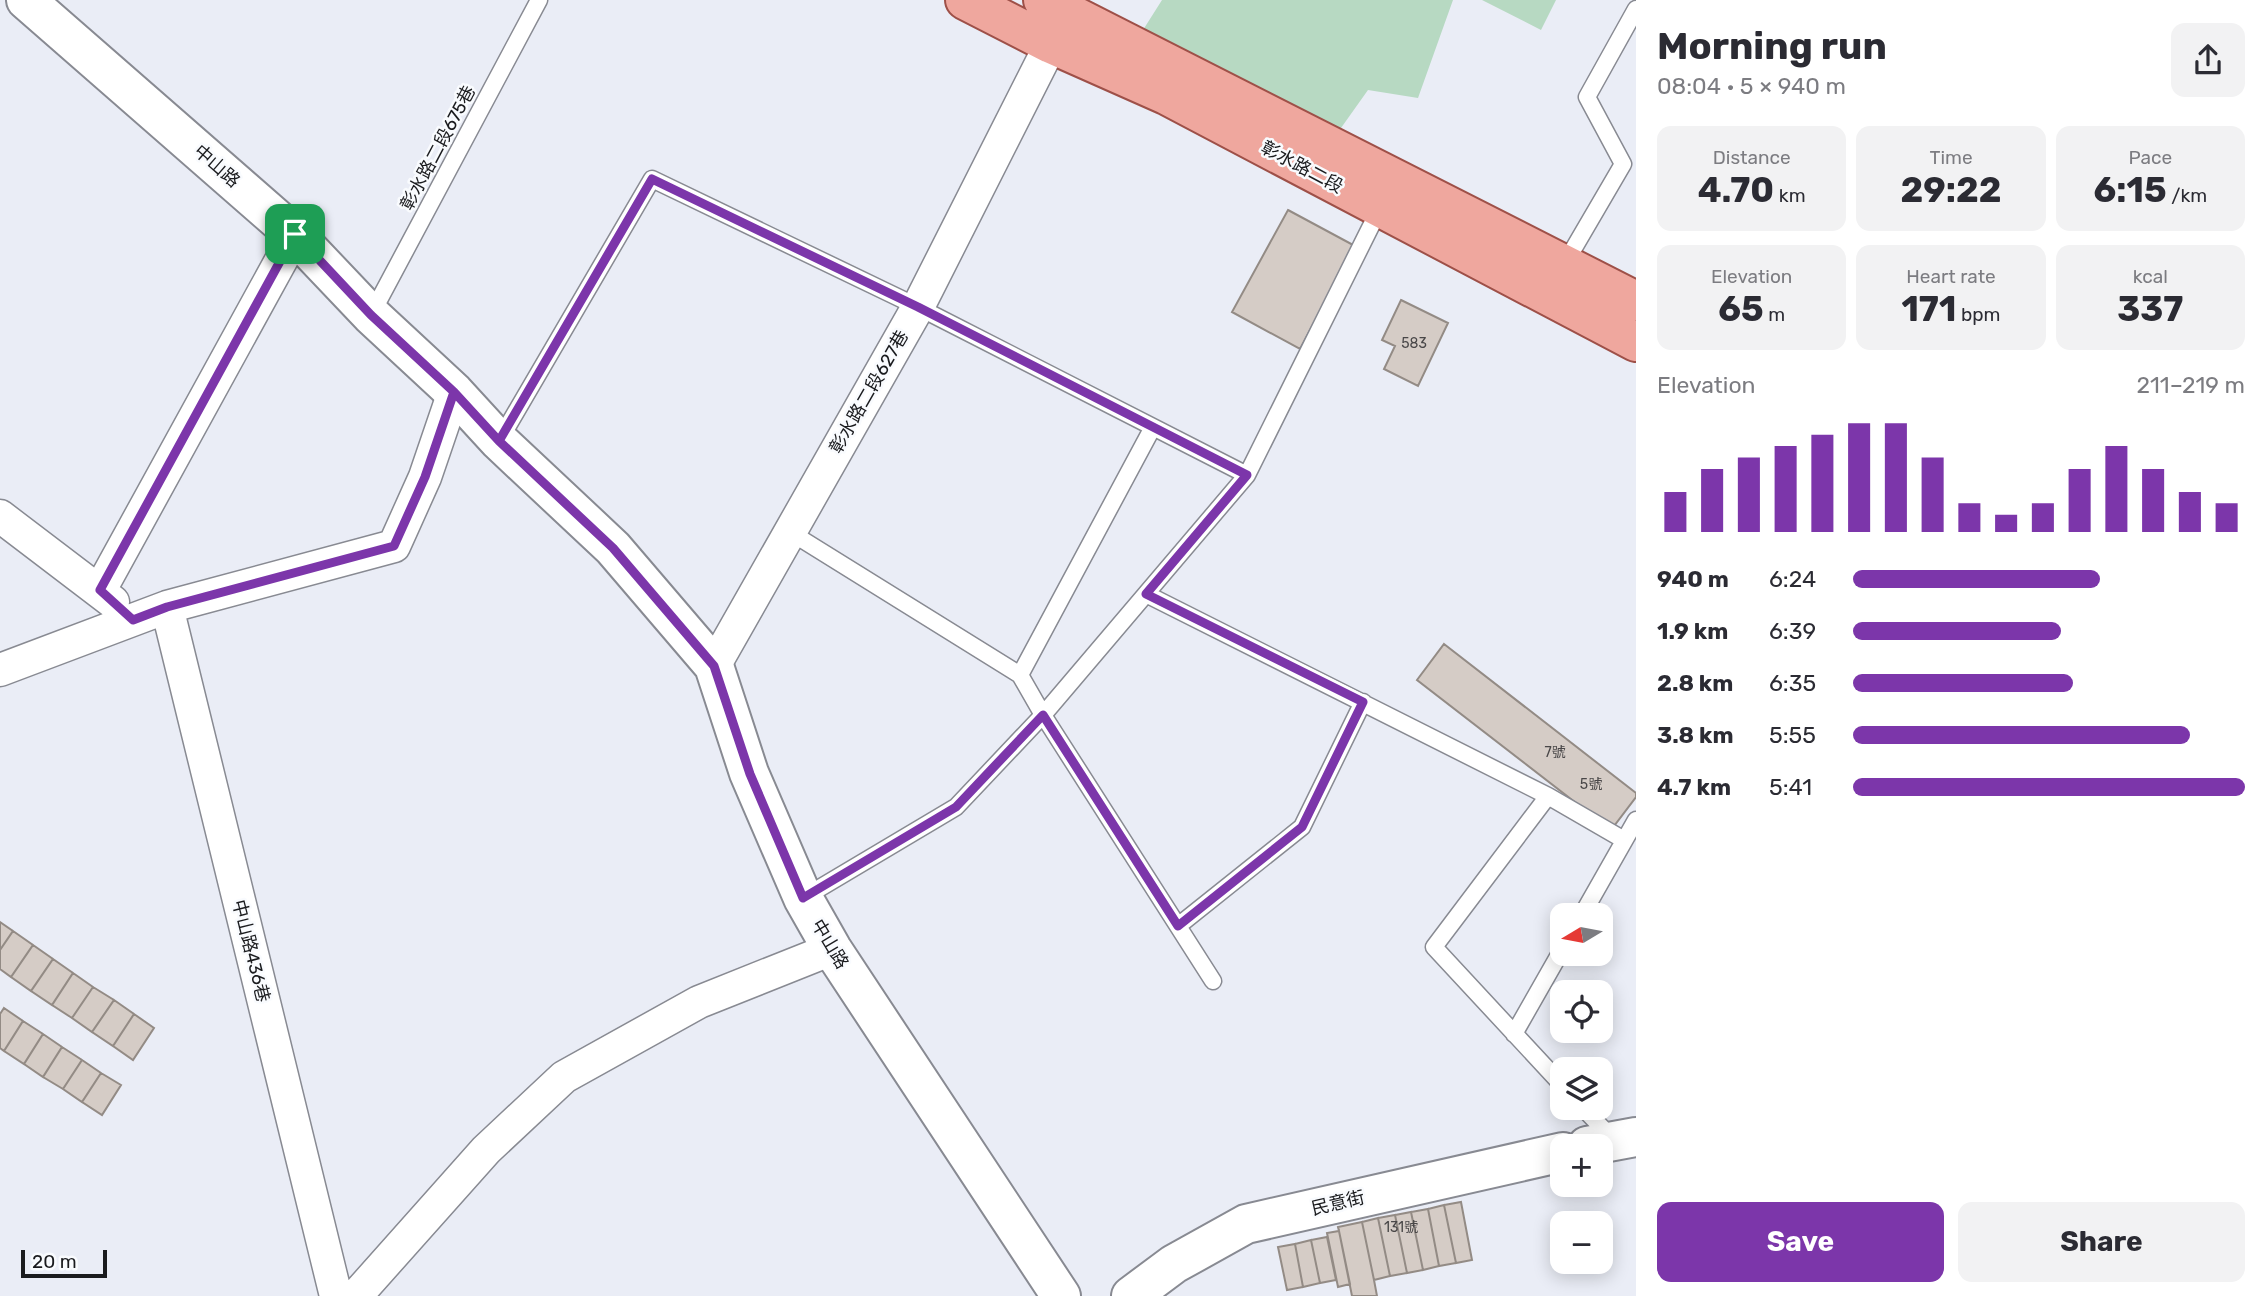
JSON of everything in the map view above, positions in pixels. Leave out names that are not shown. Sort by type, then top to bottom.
[{"type":"main road","name":"彰水路二段","points":[[965,0],[1060,20],[1636,301]]},
{"type":"main road","name":"彰水路二段","points":[[1060,20],[1166,95],[1636,342]]},
{"type":"street","name":"中山路","points":[[26,0],[295,234],[371,315],[613,548],[714,666],[750,774],[803,898],[832,950],[1061,1296]]},
{"type":"street","name":"彰水路二段627巷","points":[[714,666],[918,307],[1060,20]]},
{"type":"street","points":[[100,590],[295,234]]},
{"type":"street","points":[[0,670],[167,607],[394,546],[425,477],[454,392]]},
{"type":"street","points":[[0,516],[100,590],[133,620]]},
{"type":"street","name":"中山路436巷","points":[[167,607],[336,1296]]},
{"type":"street","points":[[356,1296],[486,1150],[564,1077],[699,1002],[832,950]]},
{"type":"street","name":"民意街","points":[[1131,1296],[1174,1264],[1246,1224],[1550,1155]]},
{"type":"lane","name":"彰水路二段675巷","points":[[371,315],[538,0]]},
{"type":"lane","points":[[1564,265],[1623,164],[1587,97],[1636,9]]},
{"type":"lane","points":[[499,441],[652,179],[918,307],[1247,475]]},
{"type":"lane","points":[[803,898],[956,807],[1043,715],[1247,475],[1380,208]]},
{"type":"lane","points":[[1020,675],[1153,427]]},
{"type":"lane","points":[[790,532],[1020,675],[1213,981]]},
{"type":"lane","points":[[1146,594],[1548,796],[1624,840]]},
{"type":"lane","points":[[1178,926],[1302,827],[1363,702]]},
{"type":"lane","points":[[1548,796],[1434,947],[1550,1072]]},
{"type":"lane","points":[[1588,903],[1636,820]]},
{"type":"lane","points":[[1514,1034],[1553,966]]},
{"type":"lane","points":[[1594,1120],[1606,1134]]},
{"type":"green space","points":[[1162,0],[1453,0],[1418,98],[1368,90],[1336,135],[1143,30]]},
{"type":"green space","points":[[1482,0],[1556,0],[1541,30]]},
{"type":"building","points":[[1288,210],[1355,246],[1300,349],[1232,312]]},
{"type":"building","points":[[1401,300],[1448,323],[1418,386],[1384,369],[1395,346],[1382,340]]},
{"type":"building","points":[[1444,644],[1636,793],[1636,797],[1611,830],[1417,680]]},
{"type":"building","points":[[0,922],[13,931],[0,950]]},
{"type":"building","points":[[13,931],[33,945],[11,977],[0,969],[0,950]]},
{"type":"building","points":[[33,945],[53,959],[31,991],[11,977]]},
{"type":"building","points":[[53,959],[73,973],[52,1005],[31,991]]},
{"type":"building","points":[[73,973],[93,987],[72,1018],[52,1005]]},
{"type":"building","points":[[93,987],[114,1000],[92,1032],[72,1018]]},
{"type":"building","points":[[114,1000],[134,1014],[113,1046],[92,1032]]},
{"type":"building","points":[[4,1008],[23,1021],[4,1051],[0,1048],[0,1014]]},
{"type":"building","points":[[134,1014],[154,1028],[133,1060],[113,1046]]},
{"type":"building","points":[[23,1021],[43,1034],[24,1064],[4,1051]]},
{"type":"building","points":[[43,1034],[62,1047],[43,1077],[24,1064]]},
{"type":"building","points":[[62,1047],[82,1060],[63,1089],[43,1077]]},
{"type":"building","points":[[82,1060],[101,1073],[82,1102],[63,1089]]},
{"type":"building","points":[[101,1073],[121,1085],[102,1115],[82,1102]]},
{"type":"building","points":[[1461,1202],[1472,1260],[1456,1263],[1444,1205]]},
{"type":"building","points":[[1444,1205],[1456,1263],[1439,1266],[1428,1209]]},
{"type":"building","points":[[1428,1209],[1439,1266],[1423,1270],[1411,1212]]},
{"type":"building","points":[[1411,1212],[1423,1270],[1407,1273],[1395,1215]]},
{"type":"building","points":[[1395,1215],[1407,1273],[1390,1276],[1378,1218]]},
{"type":"building","points":[[1378,1218],[1390,1276],[1374,1280],[1362,1222]]},
{"type":"building","points":[[1362,1222],[1377,1296],[1352,1296],[1338,1227]]},
{"type":"building","points":[[1339,1231],[1350,1284],[1338,1287],[1327,1233]]},
{"type":"building","points":[[1327,1237],[1336,1280],[1320,1283],[1311,1240]]},
{"type":"building","points":[[1311,1240],[1320,1283],[1303,1287],[1295,1244]]},
{"type":"building","points":[[1295,1244],[1303,1287],[1287,1290],[1278,1247]]},
{"type":"route","points":[[295,234],[100,590],[133,620],[167,607],[394,546],[425,477],[454,392],[499,441],[652,179],[918,307],[1247,475],[1146,594],[1363,702],[1302,827],[1178,926],[1043,715],[956,807],[803,898],[750,774],[714,666],[613,548],[499,441],[454,392],[371,315],[295,234]]}]
